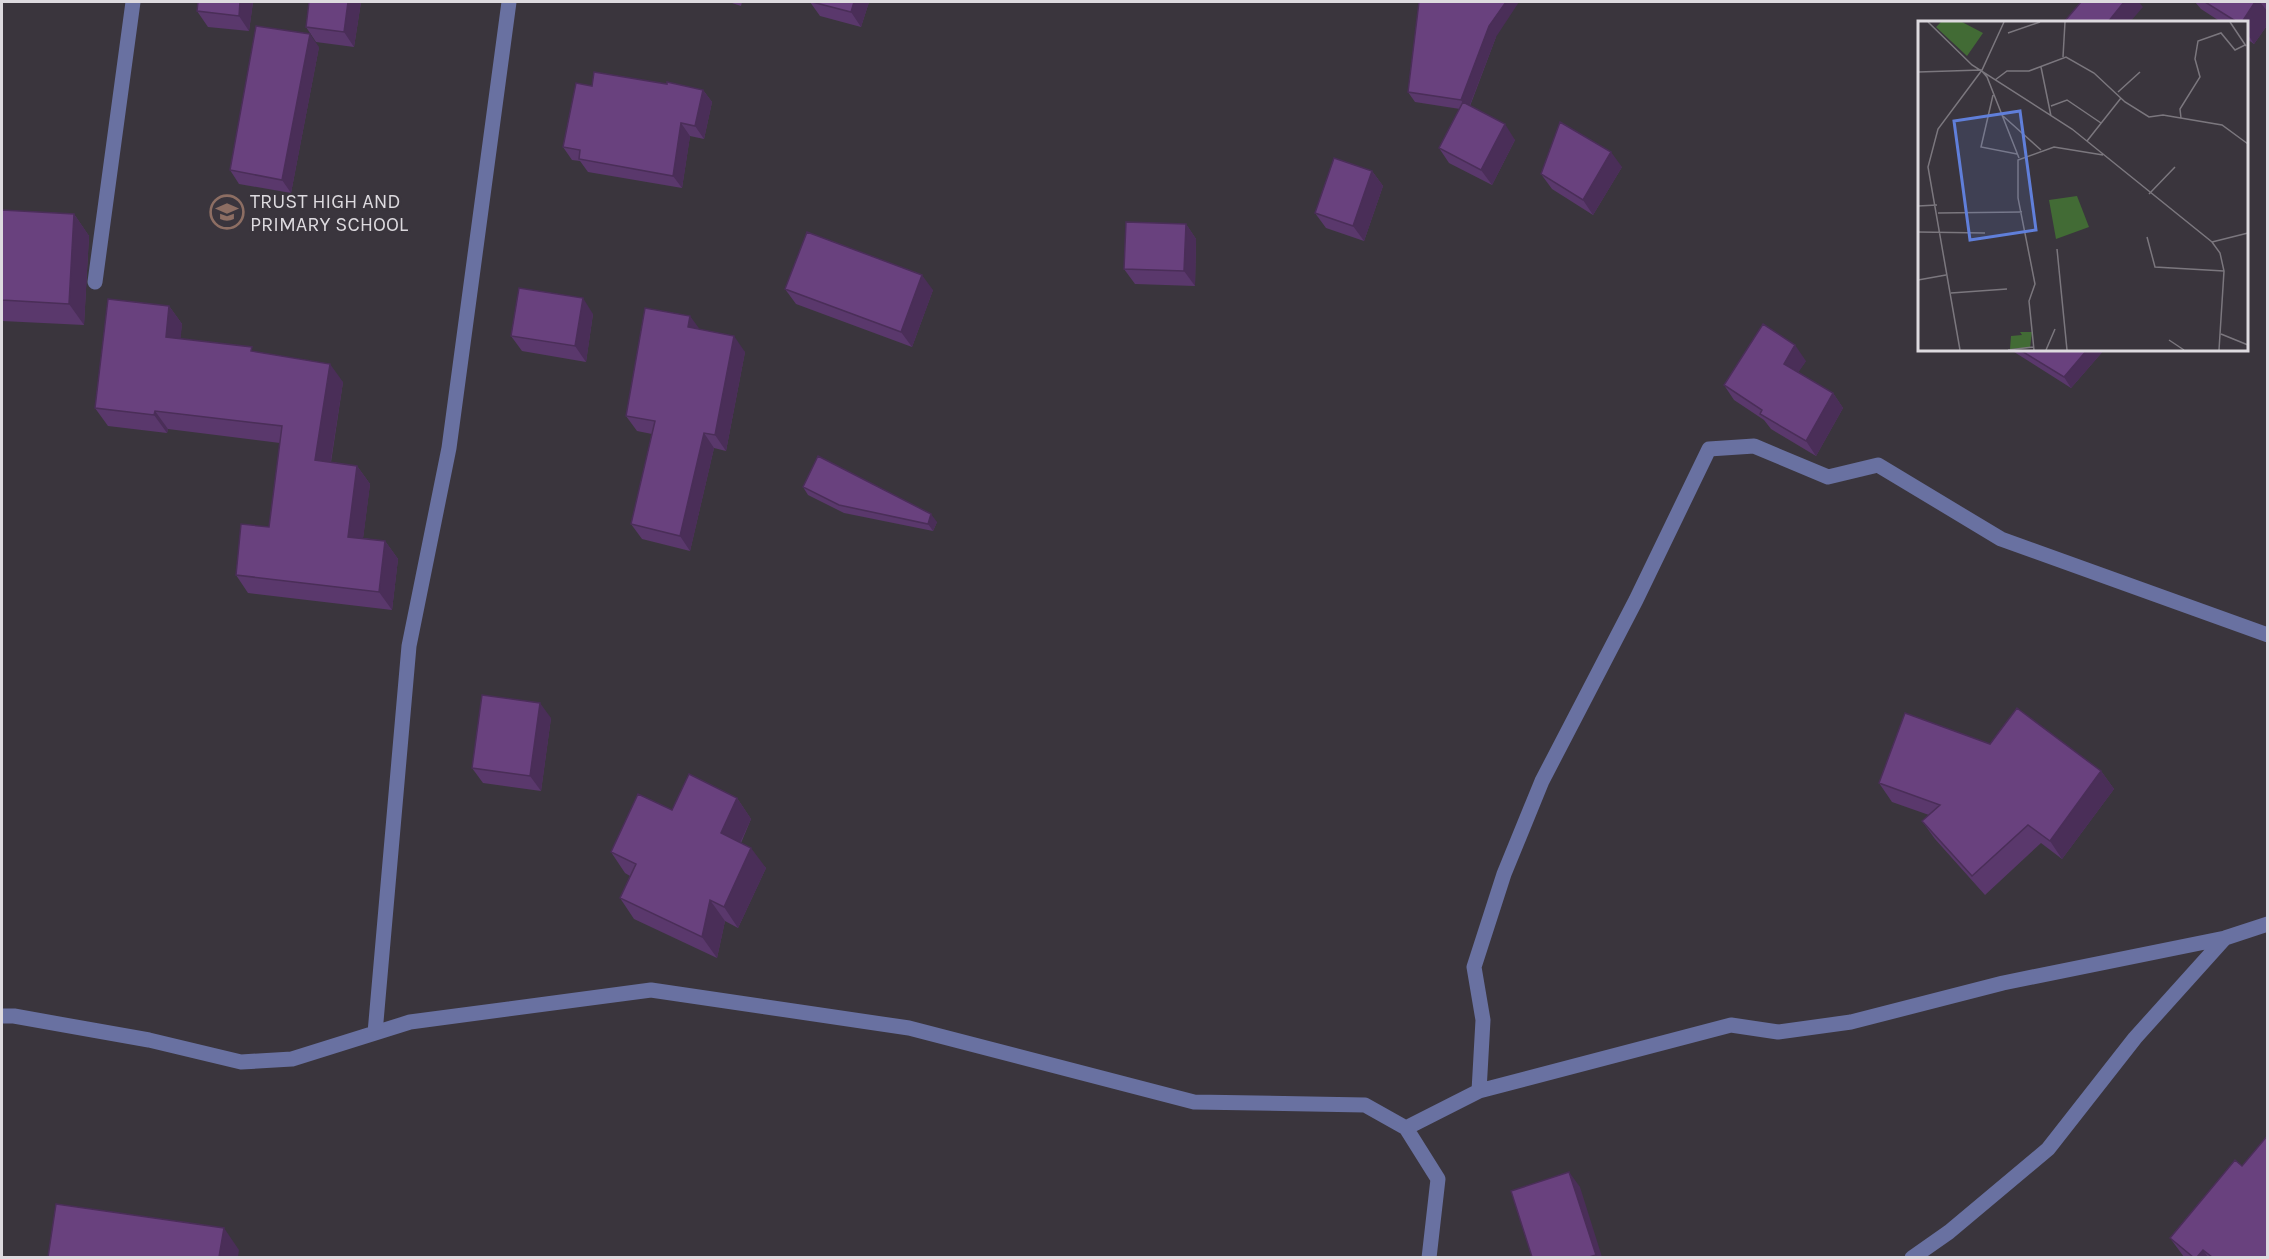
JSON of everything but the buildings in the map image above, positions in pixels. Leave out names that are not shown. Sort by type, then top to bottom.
[{"type":"street","points":[[95,282],[133,2]]},
{"type":"street","points":[[375,1033],[409,646],[449,448],[509,2]]},
{"type":"street","points":[[1479,1091],[1483,1020],[1474,967],[1504,874],[1542,781],[1636,600],[1709,448],[1754,446],[1828,477],[1878,465],[2001,539],[2268,634]]},
{"type":"street","points":[[1406,1128],[1479,1091],[1731,1025],[1779,1032],[1851,1022],[2003,983],[2225,938],[2268,924]]},
{"type":"street","points":[[1912,1257],[1949,1232],[2048,1149],[2135,1038],[2225,938]]},
{"type":"street","points":[[2,1016],[14,1016],[149,1040],[241,1062],[292,1059],[410,1022],[651,990],[909,1028],[1194,1102],[1365,1106],[1406,1128],[1438,1179],[1429,1257]]},
{"type":"place","name":"TRUST HIGH AND PRIMARY SCHOOL","points":[[227,212]]}]
